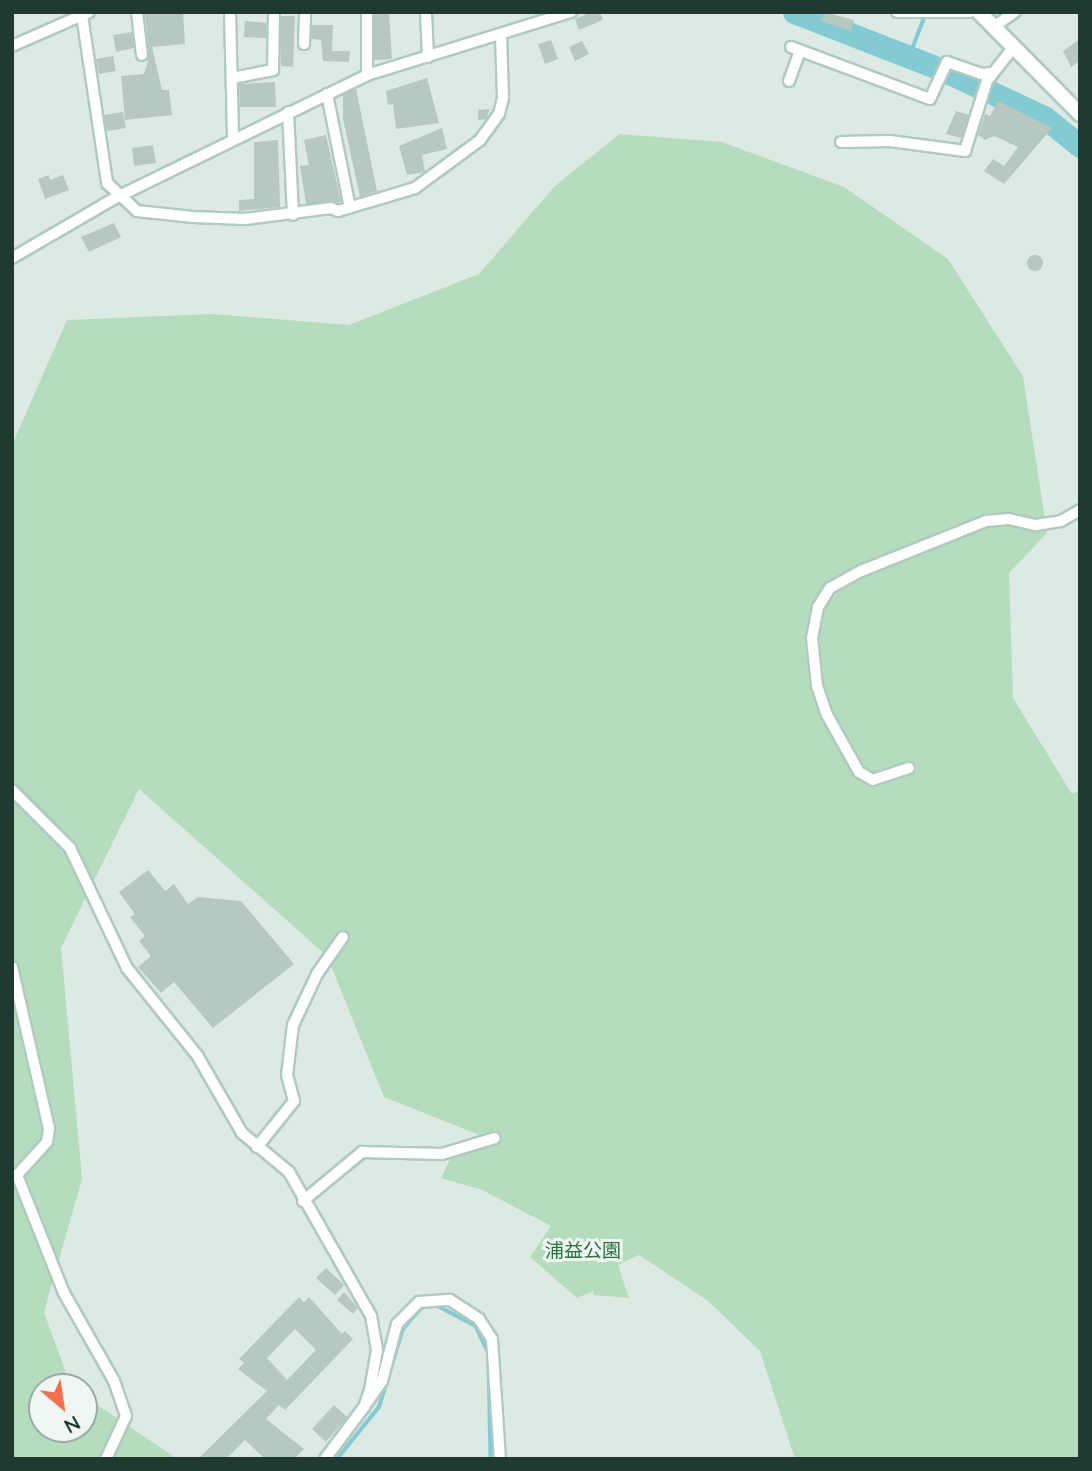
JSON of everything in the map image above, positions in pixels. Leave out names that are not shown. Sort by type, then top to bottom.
[{"type":"main road","points":[[979,12],[992,29],[1080,114]]},
{"type":"street","points":[[137,12],[142,55]]},
{"type":"street","points":[[230,12],[233,137]]},
{"type":"street","points":[[232,78],[273,70],[274,12]]},
{"type":"street","points":[[304,44],[305,12]]},
{"type":"street","points":[[367,12],[367,75]]},
{"type":"street","points":[[426,12],[428,57]]},
{"type":"street","points":[[12,257],[117,197],[233,137],[367,75],[501,36],[542,17],[571,12]]},
{"type":"street","points":[[897,12],[971,12]]},
{"type":"street","points":[[992,29],[1015,12]]},
{"type":"street","points":[[12,46],[80,14],[107,183],[117,197],[137,211],[245,219],[350,208],[415,188],[490,129],[503,98],[501,36]]},
{"type":"street","points":[[789,81],[795,49],[930,99],[944,69],[989,77]]},
{"type":"street","points":[[841,142],[890,141],[965,151],[989,77],[1012,49]]},
{"type":"street","points":[[327,94],[350,208]]},
{"type":"street","points":[[288,112],[293,215]]},
{"type":"street","points":[[909,768],[873,780],[859,772],[827,715],[817,686],[812,638],[818,607],[830,588],[861,571],[986,521],[1009,519],[1036,525],[1061,521],[1080,510]]},
{"type":"street","points":[[12,790],[70,848],[127,968],[197,1055],[242,1133],[257,1147],[283,1163],[377,1332],[375,1371],[363,1407]]},
{"type":"street","points":[[257,1147],[294,1101],[287,1074],[293,1025],[311,985],[343,937]]},
{"type":"street","points":[[12,967],[49,1128],[47,1142],[18,1175],[64,1293],[114,1381],[126,1416],[106,1459]]},
{"type":"street","points":[[303,1201],[362,1153],[442,1154],[495,1138]]},
{"type":"street","points":[[325,1459],[382,1381],[397,1324],[419,1302],[450,1300],[479,1319],[492,1339],[500,1459]]},
{"type":"green space","name":"浦益公園","points":[[619,134],[722,142],[844,187],[948,259],[1023,376],[1047,533],[1009,573],[1013,698],[1072,794],[1080,790],[1080,1459],[795,1459],[760,1351],[708,1301],[639,1255],[618,1265],[629,1298],[594,1295],[593,1291],[577,1298],[530,1257],[551,1226],[482,1190],[441,1178],[452,1155],[497,1142],[384,1097],[327,956],[139,789],[61,948],[82,1179],[44,1312],[66,1373],[28,1373],[28,1443],[98,1443],[98,1405],[176,1458],[12,1459],[12,445],[67,320],[213,314],[349,325],[479,274],[554,187]]},
{"type":"building","points":[[145,12],[183,12],[185,44],[152,47],[162,90],[169,90],[172,115],[125,120],[121,76],[144,74],[149,57]]},
{"type":"building","points":[[374,12],[389,12],[392,59],[374,60]]},
{"type":"building","points":[[592,12],[600,12],[603,20],[579,30],[575,19]]},
{"type":"building","points":[[824,12],[854,20],[851,31],[821,21]]},
{"type":"building","points":[[281,16],[295,16],[293,67],[281,66]]},
{"type":"building","points":[[245,21],[266,23],[266,38],[244,37]]},
{"type":"building","points":[[312,25],[333,25],[332,51],[350,51],[349,62],[323,61],[321,40],[312,39]]},
{"type":"building","points":[[132,32],[134,48],[116,52],[113,35]]},
{"type":"building","points":[[1080,39],[1080,61],[1071,67],[1063,51]]},
{"type":"building","points":[[551,40],[558,59],[545,64],[538,44]]},
{"type":"building","points":[[582,41],[589,54],[575,61],[569,47]]},
{"type":"building","points":[[113,56],[116,71],[99,74],[96,59]]},
{"type":"building","points":[[427,78],[439,123],[396,129],[393,104],[388,105],[386,91]]},
{"type":"building","points":[[275,82],[276,107],[240,107],[239,84]]},
{"type":"building","points":[[356,89],[377,191],[360,197],[343,119],[343,95]]},
{"type":"building","points":[[998,101],[1052,128],[1004,184],[984,171],[993,159],[1004,166],[1018,147],[994,136],[985,140],[978,135],[985,114],[990,116]]},
{"type":"building","points":[[490,109],[486,119],[478,120],[478,110]]},
{"type":"building","points":[[956,111],[969,115],[961,138],[946,134]]},
{"type":"building","points":[[123,112],[126,128],[107,131],[104,115]]},
{"type":"building","points":[[442,128],[447,149],[422,155],[425,172],[407,175],[399,146]]},
{"type":"building","points":[[326,135],[341,202],[306,204],[300,166],[309,165],[304,140]]},
{"type":"building","points":[[278,140],[280,207],[239,211],[239,200],[254,199],[254,142]]},
{"type":"building","points":[[153,145],[156,163],[134,166],[132,148]]},
{"type":"building","points":[[49,175],[50,180],[63,175],[69,190],[45,199],[38,179]]},
{"type":"building","points":[[114,223],[121,237],[89,252],[81,237]]},
{"type":"building","points":[[1035,255],[1041,257],[1041,269],[1035,271],[1029,269],[1027,263],[1029,257]]},
{"type":"building","points":[[148,870],[165,891],[174,884],[188,904],[198,897],[241,901],[294,964],[213,1028],[174,982],[161,993],[138,967],[151,956],[139,941],[145,936],[130,917],[135,914],[119,892]]},
{"type":"building","points":[[326,1268],[344,1285],[335,1295],[316,1278]]},
{"type":"building","points":[[344,1292],[358,1308],[353,1314],[337,1300]]},
{"type":"building","points":[[299,1297],[304,1302],[309,1297],[342,1334],[345,1331],[353,1339],[285,1410],[279,1405],[266,1419],[304,1449],[294,1459],[265,1459],[245,1440],[226,1459],[198,1459],[267,1391],[238,1369],[244,1363],[239,1359]],"holes":[[[295,1329],[316,1350],[287,1380],[267,1358]]]},
{"type":"building","points":[[334,1405],[347,1417],[326,1442],[312,1429]]},
{"type":"waterway","points":[[794,12],[943,70],[1044,117],[1080,146]]},
{"type":"waterway","points":[[909,57],[923,20]]},
{"type":"waterway","points":[[337,1459],[379,1407],[403,1329],[422,1307],[438,1306],[476,1326],[489,1354]]},
{"type":"waterway","points":[[489,1362],[491,1459]]}]
